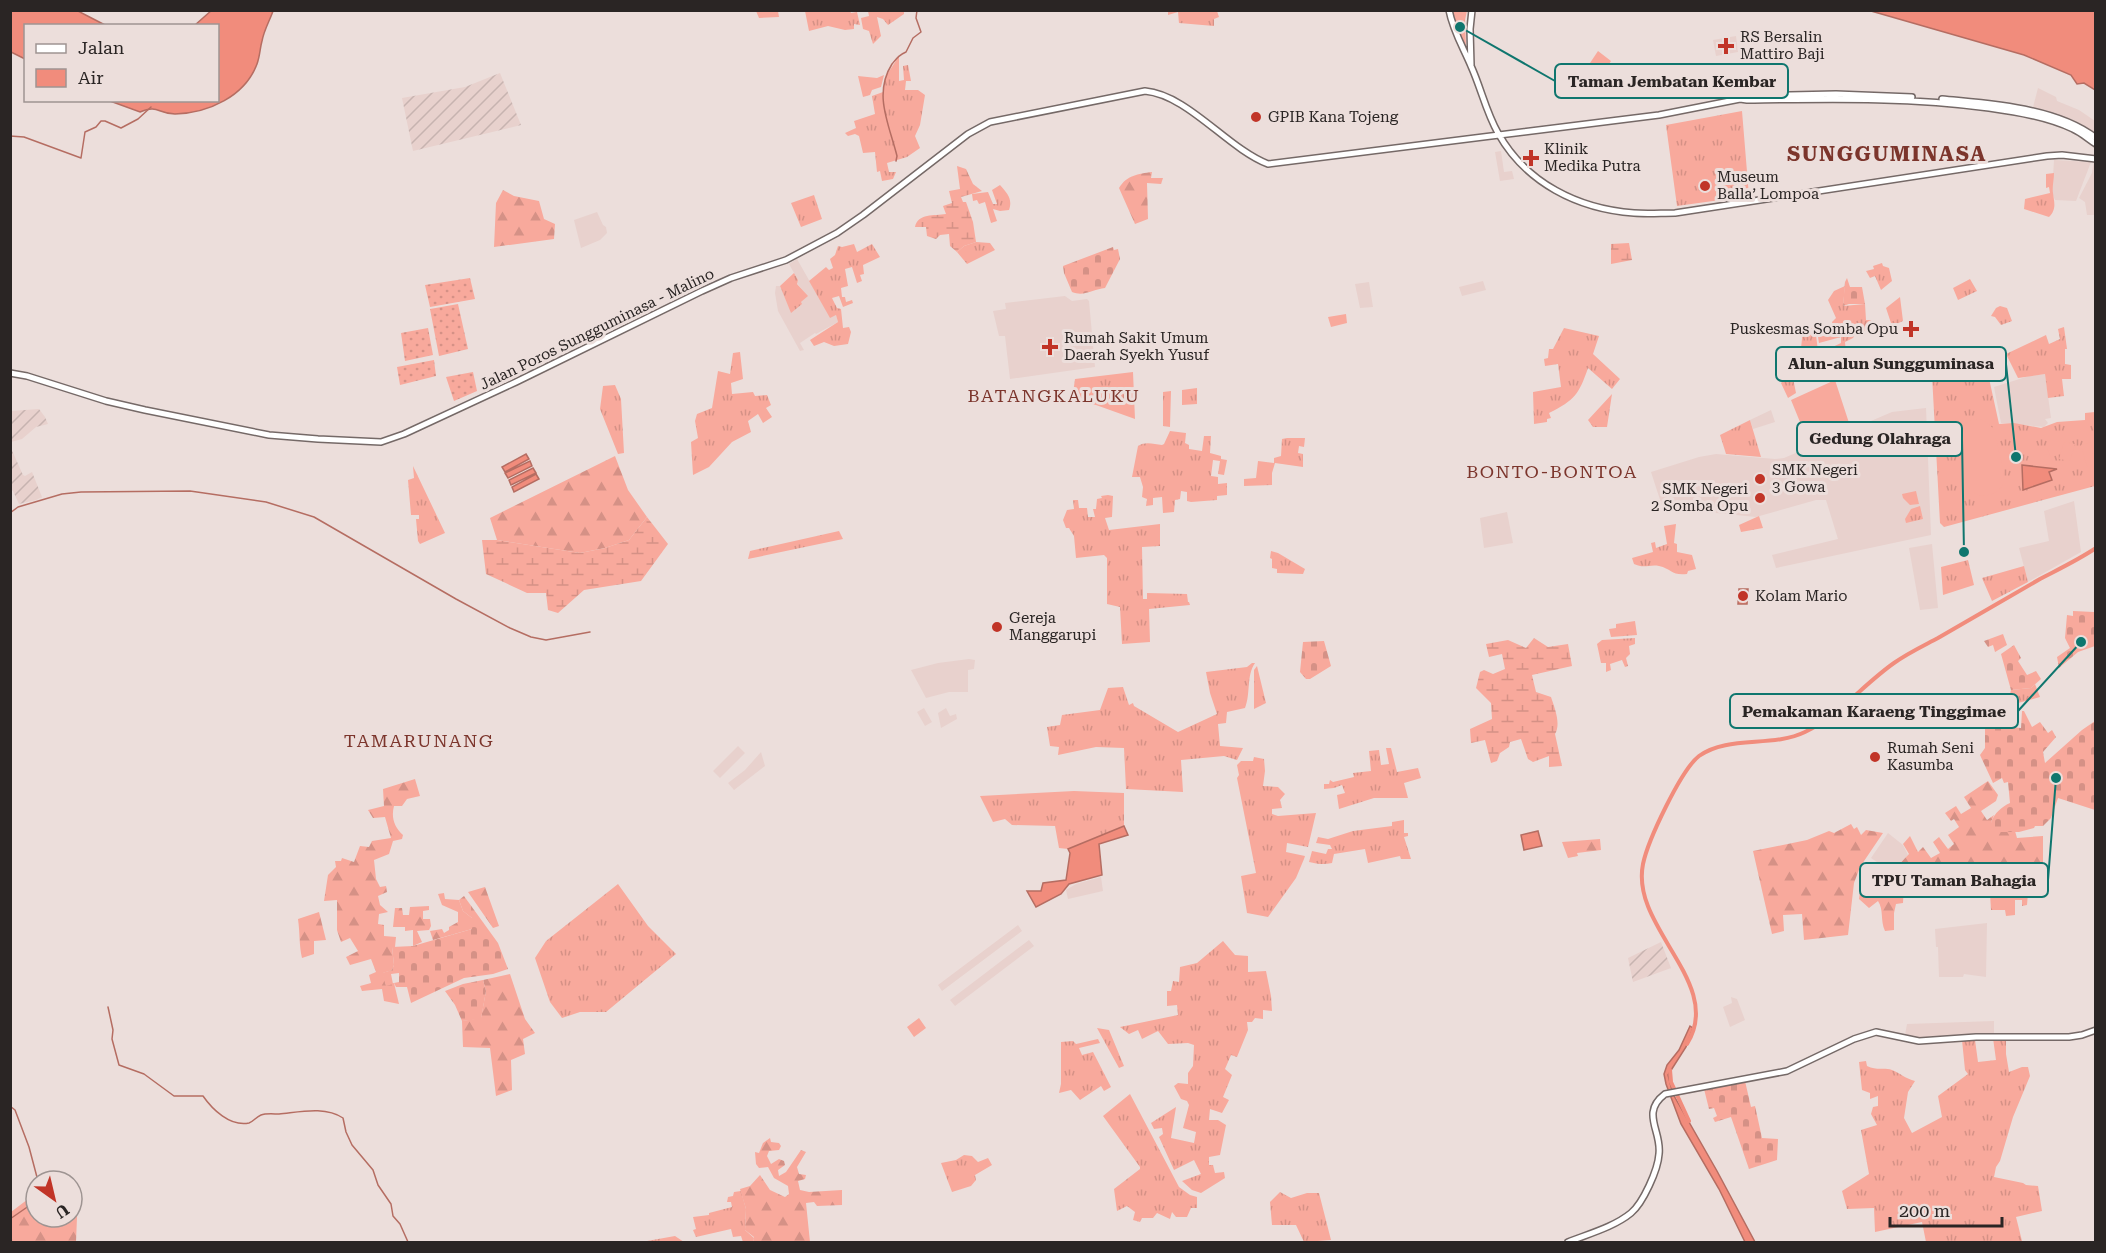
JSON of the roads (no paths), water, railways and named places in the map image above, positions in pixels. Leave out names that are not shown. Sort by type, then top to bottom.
[{"type":"main road","points":[[1449,10],[1457,38],[1471,65],[1482,99],[1499,135],[1515,157],[1533,176],[1561,195],[1592,206],[1624,212],[1675,213],[2046,156],[2062,155],[2096,159]]},
{"type":"main road","points":[[1471,65],[1472,10]]},
{"type":"main road","name":"Jalan Poros Sungguminasa - Malino","points":[[10,373],[106,401],[269,435],[318,440],[381,442],[404,434],[516,382],[702,291],[766,268],[807,249],[859,218],[960,140],[990,122],[1145,91],[1174,100],[1250,155],[1268,164],[1659,114],[1740,99]]},
{"type":"main road","points":[[1740,99],[1747,96],[1877,95],[1991,104],[2025,110],[2068,122],[2096,138]]},
{"type":"main road","points":[[1740,99],[1920,101],[1976,106],[2055,122],[2083,134],[2096,144]]},
{"type":"main road","points":[[1568,1242],[1625,1218],[1637,1206],[1648,1186],[1659,1155],[1652,1114],[1660,1098],[1668,1093],[1787,1071],[1834,1048],[1876,1032],[1928,1041],[1976,1037],[2068,1037],[2096,1030]]},
{"type":"water","points":[[212,10],[273,11],[263,37],[257,64],[244,85],[224,101],[200,110],[175,114],[155,109],[140,112],[113,102],[219,102],[219,24],[196,24]]},
{"type":"water","points":[[10,11],[78,11],[103,24],[24,24],[24,58],[11,52]]},
{"type":"water","points":[[1871,11],[2095,11],[2095,90],[2084,83],[2077,84],[2071,75],[2024,55]]},
{"type":"water","points":[[526,454],[529,459],[505,472],[502,467]]},
{"type":"water","points":[[530,461],[532,466],[508,478],[505,473]]},
{"type":"water","points":[[2022,465],[2057,469],[2049,472],[2052,480],[2023,490]]},
{"type":"water","points":[[533,468],[536,473],[511,485],[509,480]]},
{"type":"water","points":[[536,474],[539,479],[514,492],[512,487]]},
{"type":"water","name":"Kolam Mario","points":[[1739,589],[1748,589],[1747,604],[1738,604]]},
{"type":"water","points":[[1124,826],[1128,835],[1099,844],[1102,875],[1069,884],[1061,894],[1036,907],[1027,891],[1041,891],[1043,883],[1066,880],[1070,853],[1068,849]]},
{"type":"water","points":[[1538,831],[1542,846],[1524,850],[1521,835]]},
{"type":"water","points":[[1690,1026],[1693,1028],[1686,1047],[1668,1075],[1673,1094],[1755,1242],[1745,1242],[1719,1189],[1681,1124],[1666,1084],[1664,1074],[1667,1065],[1679,1050]]},
{"type":"waterway","points":[[896,161],[897,156],[884,109],[884,87],[886,75],[892,64],[906,52],[913,38],[921,32],[916,18],[917,10]]},
{"type":"waterway","points":[[10,136],[24,137],[81,158],[85,132],[96,127],[101,121],[121,128],[138,119],[151,107]]},
{"type":"waterway","points":[[10,513],[18,507],[62,494],[81,492],[190,491],[266,502],[314,517],[456,599],[531,637],[546,640],[590,632]]},
{"type":"waterway","points":[[1687,1044],[1695,1021],[1694,999],[1686,977],[1650,911],[1643,888],[1643,864],[1666,806],[1683,775],[1692,764],[1699,756],[1723,746],[1779,740],[1805,732],[1840,709],[1899,659],[2096,548]]},
{"type":"waterway","points":[[108,1007],[113,1030],[112,1039],[119,1065],[144,1074],[174,1096],[203,1096],[222,1116],[242,1124],[263,1114],[312,1111],[328,1112],[343,1118],[352,1145],[373,1170],[378,1185],[391,1204],[393,1216],[400,1224],[408,1242]]},
{"type":"waterway","points":[[1670,1070],[1671,1082],[1689,1121]]},
{"type":"waterway","points":[[10,1106],[15,1110],[35,1169]]},
{"type":"waterway","points":[[10,1219],[24,1209]]},
{"type":"place","name":"Taman Jembatan Kembar","points":[[1460,27]]},
{"type":"place","name":"RS Bersalin Mattiro Baji","points":[[1726,46]]},
{"type":"place","name":"GPIB Kana Tojeng","points":[[1256,117]]},
{"type":"place","name":"Klinik Medika Putra","points":[[1531,158]]},
{"type":"place","name":"Museum Ballaʼ Lompoa","points":[[1705,186]]},
{"type":"place","name":"Puskesmas Somba Opu","points":[[1911,329]]},
{"type":"place","name":"Rumah Sakit Umum Daerah Syekh Yusuf","points":[[1050,347]]},
{"type":"place","name":"Alun-alun Sungguminasa","points":[[2016,457]]},
{"type":"place","name":"SMK Negeri 3 Gowa","points":[[1760,479]]},
{"type":"place","name":"SMK Negeri 2 Somba Opu","points":[[1760,498]]},
{"type":"place","name":"Gedung Olahraga","points":[[1964,552]]},
{"type":"place","name":"Kolam Mario","points":[[1743,596]]},
{"type":"place","name":"Gereja Manggarupi","points":[[997,627]]},
{"type":"place","name":"Pemakaman Karaeng Tinggimae","points":[[2081,642]]},
{"type":"place","name":"Rumah Seni Kasumba","points":[[1875,757]]},
{"type":"place","name":"TPU Taman Bahagia","points":[[2056,778]]},
{"type":"district","name":"SUNGGUMINASA","points":[[1887,154]]},
{"type":"district","name":"BATANGKALUKU","points":[[1054,396]]},
{"type":"district","name":"BONTO-BONTOA","points":[[1552,472]]},
{"type":"district","name":"TAMARUNANG","points":[[419,741]]}]
